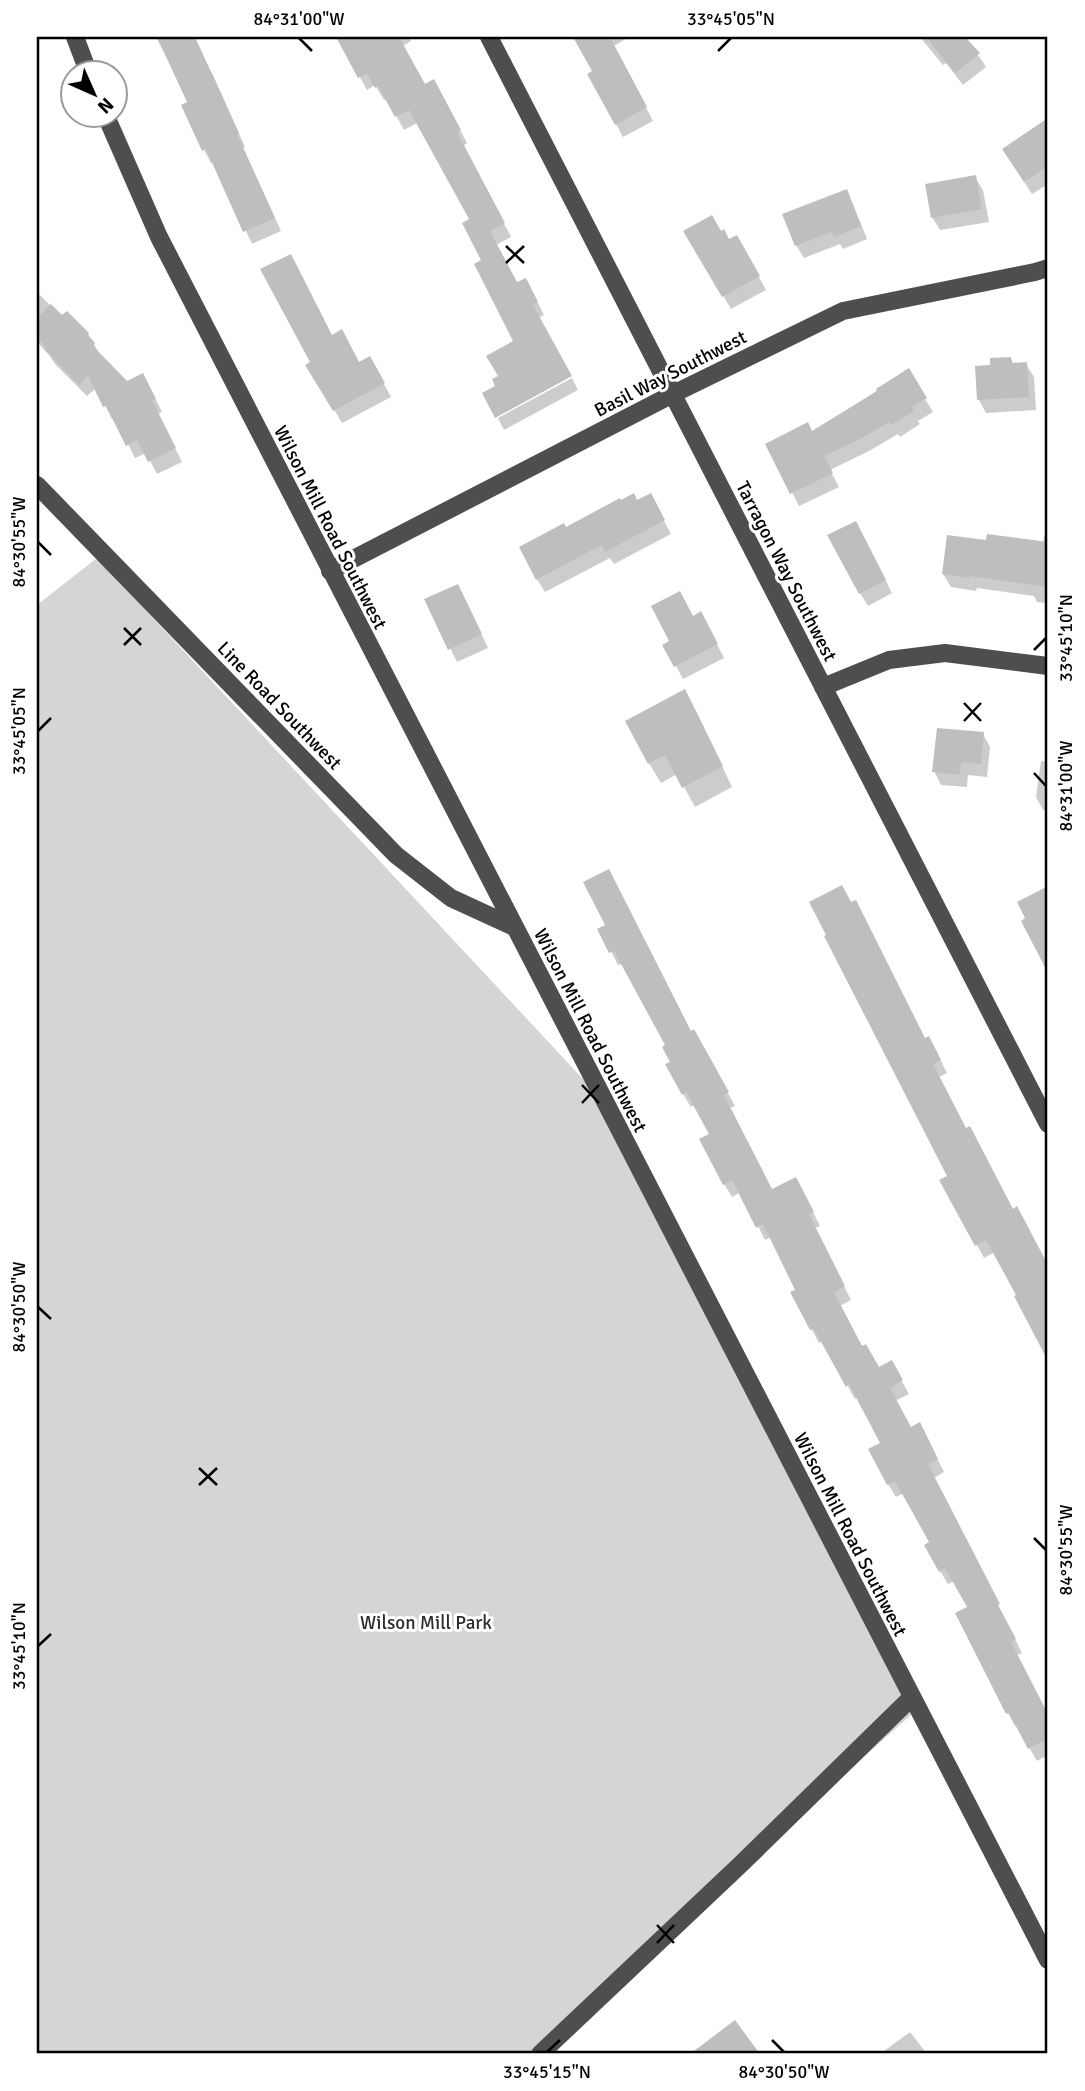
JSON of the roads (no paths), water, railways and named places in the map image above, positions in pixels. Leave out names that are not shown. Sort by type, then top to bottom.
[{"type":"street","points":[[75,37],[84,60]]},
{"type":"street","name":"Tarragon Way Southwest","points":[[489,37],[1048,1124]]},
{"type":"street","name":"Wilson Mill Road Southwest","points":[[112,130],[159,237],[1046,1952]]},
{"type":"street","name":"Basil Way Southwest","points":[[330,570],[673,394],[843,311],[1048,268]]},
{"type":"street","name":"Line Road Southwest","points":[[37,485],[396,855],[451,898],[514,927]]},
{"type":"street","points":[[823,687],[889,660],[945,653],[1048,666]]},
{"type":"street","points":[[540,2054],[740,1865],[912,1697]]},
{"type":"park label","name":"Wilson Mill Park","points":[[426,1622]]}]
